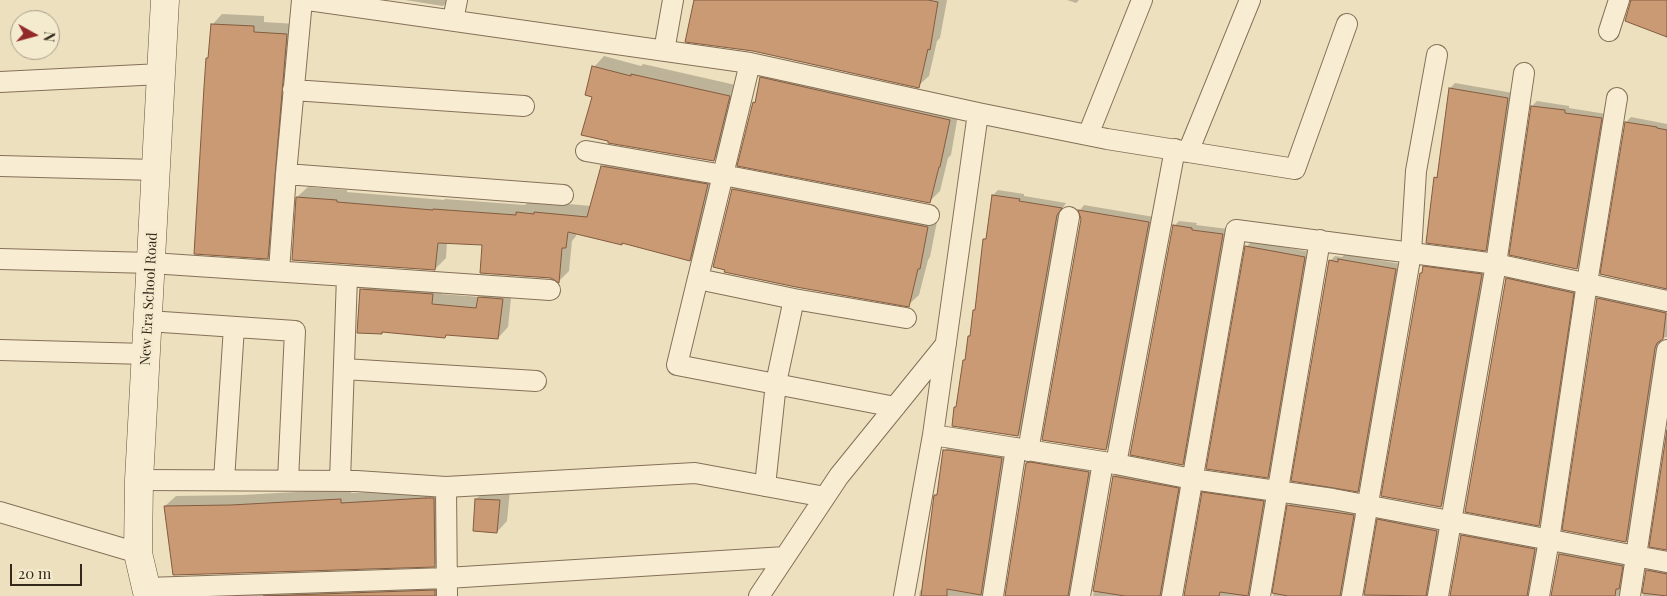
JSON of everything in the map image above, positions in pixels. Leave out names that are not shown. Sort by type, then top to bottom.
[{"type":"street","name":"New Era School Road","points":[[147,592],[138,553],[139,480],[165,0]]},
{"type":"street","points":[[279,271],[293,90],[312,0],[750,63],[1088,135],[1295,169],[1347,24]]},
{"type":"street","points":[[453,20],[457,0]]},
{"type":"street","points":[[664,51],[673,0]]},
{"type":"street","points":[[1088,135],[1142,0]]},
{"type":"street","points":[[1080,596],[1182,151],[1250,0]]},
{"type":"street","points":[[1609,31],[1619,0]]},
{"type":"street","points":[[1352,596],[1411,253],[1416,172],[1437,55]]},
{"type":"street","points":[[750,63],[678,364],[895,407]]},
{"type":"street","points":[[1438,596],[1496,264],[1524,73]]},
{"type":"street","points":[[0,82],[161,74]]},
{"type":"street","points":[[293,90],[524,106]]},
{"type":"street","points":[[1538,596],[1549,540],[1587,283],[1617,98]]},
{"type":"street","points":[[904,596],[933,435],[978,113]]},
{"type":"street","points":[[586,152],[723,175],[929,215]]},
{"type":"street","points":[[0,166],[156,170]]},
{"type":"street","points":[[286,174],[563,195]]},
{"type":"street","points":[[993,596],[1069,218]]},
{"type":"street","points":[[1172,596],[1236,230],[1496,264],[1667,301]]},
{"type":"street","points":[[1260,596],[1320,240]]},
{"type":"street","points":[[0,259],[151,263],[550,290]]},
{"type":"street","points":[[340,481],[347,276]]},
{"type":"street","points":[[698,279],[794,299],[906,318]]},
{"type":"street","points":[[766,486],[776,383],[794,299]]},
{"type":"street","points":[[148,321],[295,332],[288,480]]},
{"type":"street","points":[[224,480],[234,327]]},
{"type":"street","points":[[759,596],[839,476],[946,344]]},
{"type":"street","points":[[0,350],[146,354]]},
{"type":"street","points":[[1630,596],[1667,350]]},
{"type":"street","points":[[344,369],[536,381]]},
{"type":"street","points":[[933,435],[1109,463],[1192,479],[1277,490],[1667,562]]},
{"type":"street","points":[[139,480],[340,481],[446,487],[694,473],[825,497]]},
{"type":"street","points":[[446,487],[447,587]]},
{"type":"street","points":[[0,512],[138,553]]},
{"type":"street","points":[[147,592],[447,587],[785,557]]},
{"type":"building","points":[[694,0],[928,0],[938,2],[930,50],[928,49],[919,88],[753,51],[685,42]]},
{"type":"building","points":[[1631,0],[1667,0],[1667,37],[1625,21]]},
{"type":"building","points":[[211,24],[254,26],[254,32],[287,34],[268,259],[194,254],[206,58],[208,58]]},
{"type":"building","points":[[592,66],[730,96],[714,161],[608,143],[608,141],[581,135],[592,97],[585,95]]},
{"type":"building","points":[[760,77],[950,120],[930,203],[737,166],[753,102],[755,103]]},
{"type":"building","points":[[1449,88],[1508,98],[1486,251],[1426,243],[1434,177],[1437,178]]},
{"type":"building","points":[[1531,106],[1565,110],[1565,113],[1602,118],[1577,269],[1509,255]]},
{"type":"building","points":[[1625,122],[1667,130],[1667,289],[1600,274]]},
{"type":"building","points":[[601,166],[708,184],[690,261],[622,243],[622,245],[568,232],[566,248],[562,248],[559,283],[551,278],[480,273],[482,245],[438,243],[435,270],[292,260],[296,197],[433,210],[516,215],[516,212],[534,214],[534,212],[587,217]]},
{"type":"building","points":[[732,189],[928,227],[920,269],[918,269],[909,307],[796,287],[724,272],[725,270],[713,267]]},
{"type":"building","points":[[992,195],[1062,208],[1057,215],[1018,436],[952,426],[963,360],[965,360],[968,336],[970,336],[973,310],[975,310],[983,239],[986,239]]},
{"type":"building","points":[[1078,210],[1149,222],[1106,450],[1042,440],[1081,219]]},
{"type":"building","points":[[1173,225],[1192,228],[1192,230],[1223,234],[1183,465],[1130,455]]},
{"type":"building","points":[[1245,246],[1305,257],[1268,478],[1206,469]]},
{"type":"building","points":[[1338,259],[1396,269],[1358,492],[1291,481],[1329,260],[1338,262]]},
{"type":"building","points":[[1423,266],[1482,274],[1441,507],[1381,496],[1420,273],[1422,273]]},
{"type":"building","points":[[1506,278],[1574,293],[1539,526],[1465,512]]},
{"type":"building","points":[[360,289],[433,294],[432,304],[476,308],[478,297],[503,299],[498,339],[446,335],[445,338],[382,332],[382,334],[357,333]]},
{"type":"building","points":[[1597,298],[1666,313],[1663,339],[1657,343],[1655,348],[1626,542],[1562,530]]},
{"type":"building","points":[[1667,430],[1667,550],[1649,547]]},
{"type":"building","points":[[943,450],[1002,458],[981,595],[947,589],[947,596],[921,596],[934,495],[937,495]]},
{"type":"building","points":[[1030,462],[1089,472],[1068,596],[1005,596],[1026,463]]},
{"type":"building","points":[[1113,476],[1179,488],[1160,596],[1125,596],[1093,591]]},
{"type":"building","points":[[1202,492],[1264,501],[1248,596],[1220,592],[1219,596],[1184,596]]},
{"type":"building","points":[[434,498],[435,567],[173,575],[164,506],[231,505],[341,499],[341,503]]},
{"type":"building","points":[[475,499],[500,500],[497,533],[473,531]]},
{"type":"building","points":[[1287,505],[1354,515],[1340,596],[1288,596],[1272,593]]},
{"type":"building","points":[[1377,519],[1437,531],[1426,596],[1364,595]]},
{"type":"building","points":[[1461,535],[1535,549],[1527,596],[1450,596]]},
{"type":"building","points":[[1559,554],[1623,566],[1619,589],[1616,589],[1615,596],[1551,596]]},
{"type":"building","points":[[1646,570],[1667,574],[1667,596],[1642,593]]},
{"type":"building","points":[[435,590],[435,596],[263,596]]}]
